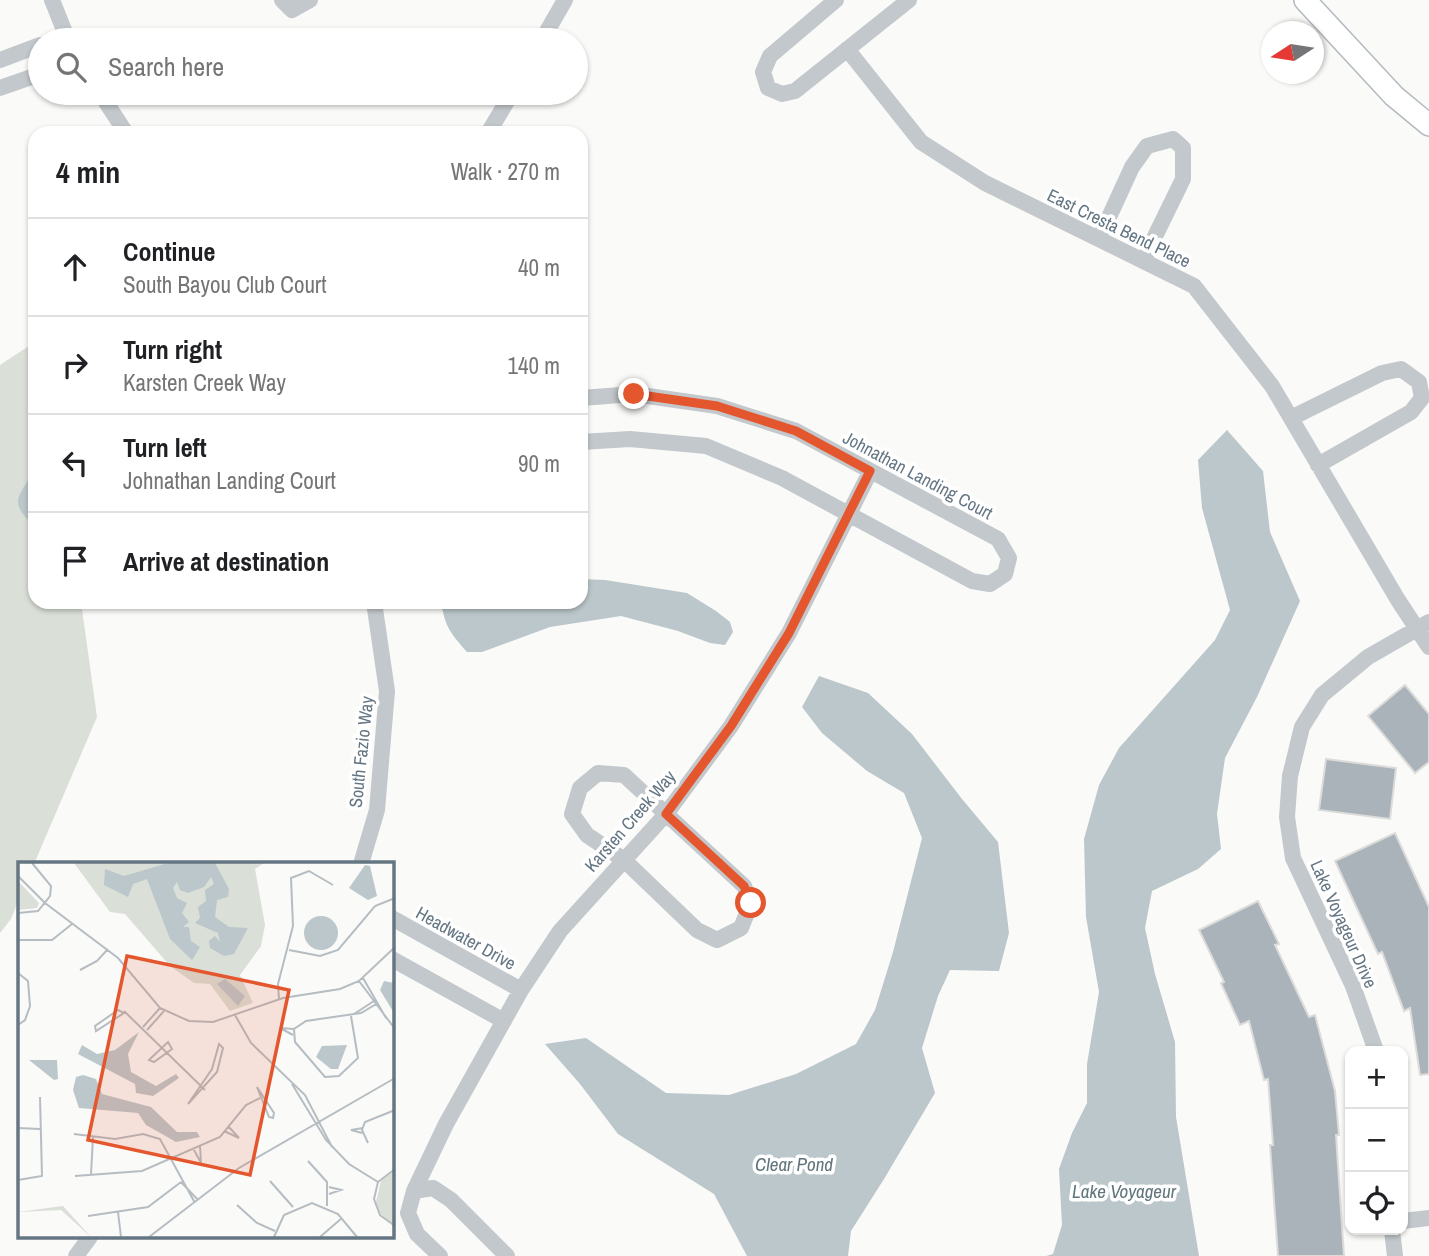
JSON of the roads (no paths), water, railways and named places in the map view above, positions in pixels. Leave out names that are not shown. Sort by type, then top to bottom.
[{"type":"main road","points":[[1305,0],[1394,96],[1429,125]]},
{"type":"street","points":[[52,0],[60,28]]},
{"type":"street","points":[[282,0],[292,10],[310,0]]},
{"type":"street","points":[[549,28],[565,0]]},
{"type":"street","points":[[836,0],[769,56],[763,72],[768,88],[782,94],[795,91],[909,0]]},
{"type":"street","name":"East Cresta Bend Place","points":[[847,49],[921,142],[985,183],[1194,286],[1272,386],[1318,465],[1423,626],[1429,646]]},
{"type":"street","points":[[0,60],[28,50]]},
{"type":"street","points":[[0,88],[28,79]]},
{"type":"street","points":[[108,105],[121,126]]},
{"type":"street","points":[[492,126],[505,105]]},
{"type":"street","points":[[1099,239],[1132,166],[1147,146],[1173,139],[1184,148],[1183,179],[1143,261]]},
{"type":"street","points":[[1291,418],[1382,373],[1401,369],[1419,382],[1422,398],[1410,412],[1318,465]]},
{"type":"street","name":"Johnathan Landing Court","points":[[588,397],[634,394],[717,406],[796,431],[998,539],[1009,558],[1005,573],[989,584],[972,581],[782,478],[706,446],[630,439],[588,442]]},
{"type":"street","name":"Karsten Creek Way","points":[[414,1191],[446,1124],[521,990],[560,931],[666,814],[731,726],[789,633],[870,471]]},
{"type":"street","name":"South Fazio Way","points":[[362,862],[377,810],[387,691],[375,609]]},
{"type":"street","name":"Lake Voyageur Drive","points":[[1374,1046],[1353,986],[1293,858],[1287,817],[1290,776],[1302,727],[1322,695],[1368,657],[1423,626]]},
{"type":"street","points":[[598,774],[624,775],[666,814],[744,886],[751,903],[741,928],[717,940],[697,930],[624,860],[587,835],[572,814],[580,789],[598,774]]},
{"type":"street","name":"Headwater Drive","points":[[394,919],[521,990]]},
{"type":"street","points":[[394,960],[504,1021]]},
{"type":"street","points":[[440,1256],[417,1234],[408,1213],[414,1191],[433,1188],[451,1200],[507,1256]]},
{"type":"street","points":[[1408,1220],[1429,1219]]},
{"type":"street","points":[[1393,1235],[1395,1256]]},
{"type":"street","points":[[76,1256],[89,1238]]},
{"type":"water","name":"Lake Voyageur","points":[[1227,430],[1263,471],[1270,532],[1300,601],[1257,697],[1225,758],[1217,814],[1221,849],[1198,869],[1152,891],[1145,928],[1175,1042],[1176,1117],[1199,1256],[1046,1256],[1053,1254],[1062,1225],[1059,1169],[1087,1103],[1087,1064],[1099,992],[1086,917],[1084,839],[1099,785],[1119,748],[1215,640],[1230,610],[1202,508],[1198,460]]},
{"type":"water","points":[[28,480],[28,519],[18,503]]},
{"type":"water","points":[[588,579],[605,580],[687,593],[730,622],[733,632],[725,645],[710,643],[678,631],[621,616],[550,627],[482,652],[467,652],[450,630],[443,611],[588,609]]},
{"type":"water","name":"Clear Pond","points":[[819,676],[868,693],[912,734],[998,842],[1009,933],[999,971],[950,970],[938,996],[922,1048],[935,1093],[851,1231],[848,1256],[747,1256],[714,1194],[618,1134],[545,1044],[586,1038],[666,1093],[729,1095],[796,1074],[856,1044],[875,1010],[922,838],[904,793],[867,771],[822,733],[802,707]]}]
